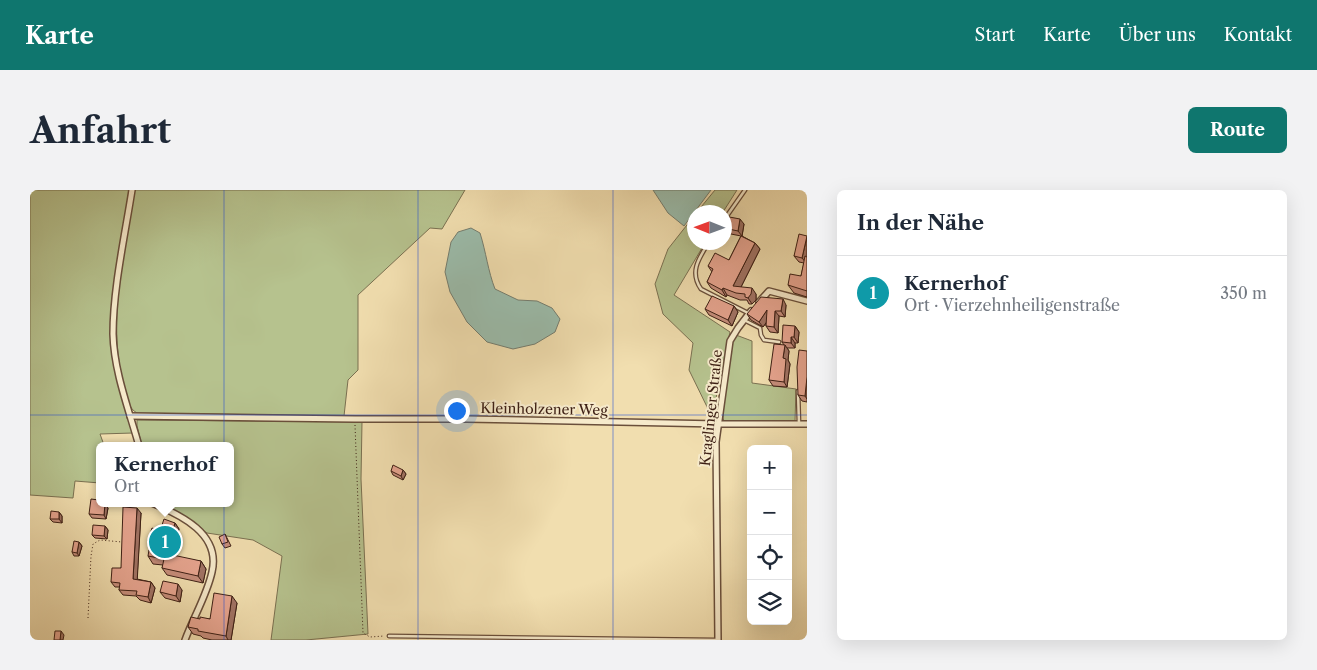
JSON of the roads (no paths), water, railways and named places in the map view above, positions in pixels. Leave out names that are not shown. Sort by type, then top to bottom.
[{"type":"street","points":[[132,190],[113,334],[116,363],[138,442]]},
{"type":"street","name":"Kraglinger Straße","points":[[717,640],[716,442],[730,341],[749,313],[768,291],[807,301]]},
{"type":"street","name":"Kleinholzener Weg","points":[[130,416],[355,419],[466,418],[719,424],[807,424]]},
{"type":"street","points":[[161,507],[188,522],[207,537],[213,555],[212,572],[185,640]]},
{"type":"lane","points":[[732,209],[745,190]]},
{"type":"lane","points":[[705,250],[695,268],[696,282],[701,289],[749,313]]},
{"type":"lane","points":[[744,320],[760,328],[764,340],[779,342]]},
{"type":"lane","points":[[798,386],[799,424]]},
{"type":"lane","points":[[389,636],[717,640]]},
{"type":"place","name":"Kernerhof","points":[[165,542]]}]
